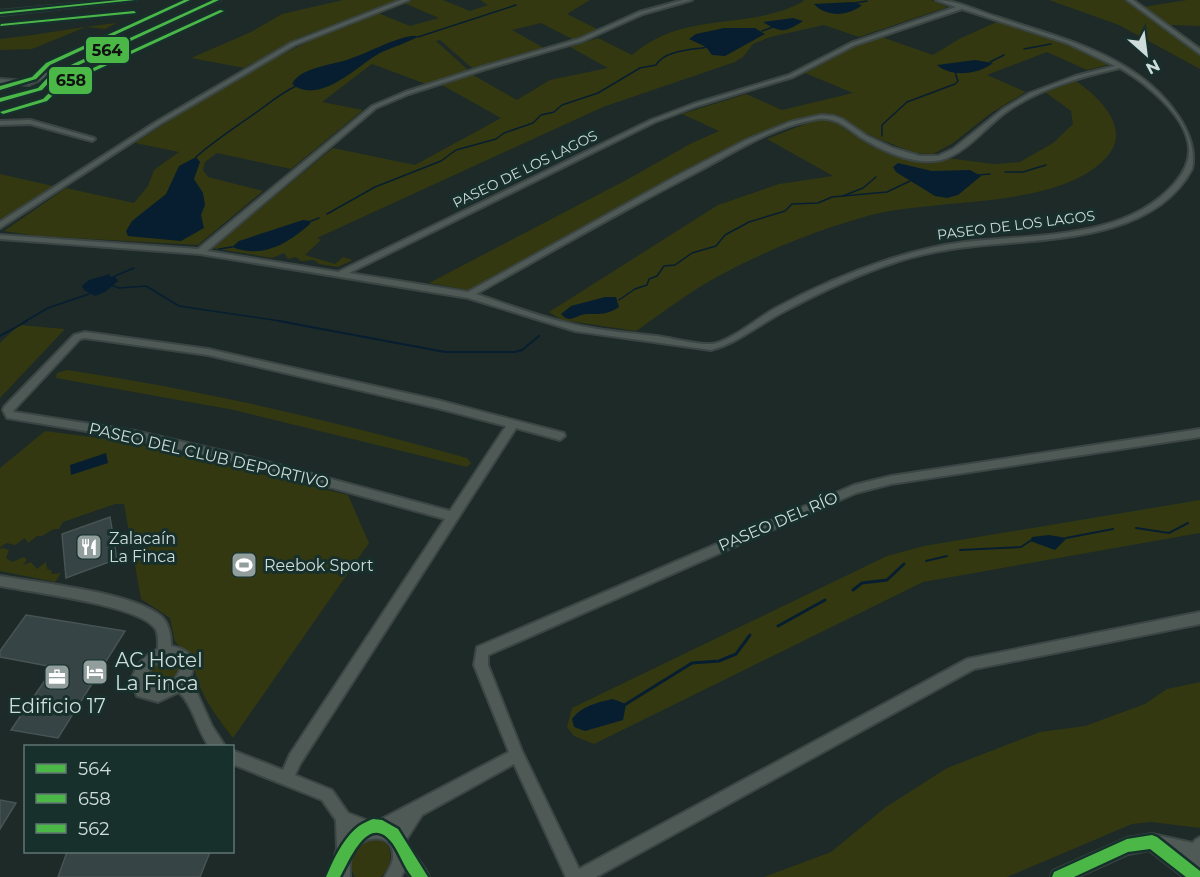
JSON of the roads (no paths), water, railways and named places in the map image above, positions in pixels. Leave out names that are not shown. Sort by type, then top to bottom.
[{"type":"street","points":[[0,13],[133,0]]},
{"type":"street","points":[[0,98],[201,2],[217,0]]},
{"type":"street","points":[[0,226],[167,117],[293,44],[406,0]]},
{"type":"street","points":[[200,252],[374,107],[484,68],[592,37],[649,10],[689,0]]},
{"type":"street","name":"PASEO DE LOS LAGOS","points":[[0,237],[200,252],[469,295],[574,328],[711,347],[728,342],[828,286],[913,254],[974,242],[1075,232],[1122,221],[1149,208],[1179,184],[1192,164],[1193,147],[1189,130],[1175,112],[1123,66],[1075,43],[939,0]]},
{"type":"street","points":[[1130,0],[1200,52]]},
{"type":"street","points":[[3,81],[16,90],[34,92],[54,75],[201,2]]},
{"type":"street","name":"PASEO DE LOS LAGOS","points":[[338,275],[653,121],[695,105],[791,76],[853,44],[962,7]]},
{"type":"street","points":[[469,295],[646,195],[724,154],[799,122],[833,117],[884,146],[915,157],[937,159],[951,152],[1007,109],[1040,91],[1083,75],[1123,66]]},
{"type":"street","points":[[3,81],[42,84]]},
{"type":"street","points":[[0,123],[30,122],[92,139]]},
{"type":"street","name":"PASEO DEL CLUB DEPORTIVO","points":[[451,516],[242,460],[135,435],[11,415],[8,410],[77,337],[85,335],[208,352],[437,404],[560,436]]},
{"type":"street","points":[[287,778],[293,763],[451,516],[513,424]]},
{"type":"street","name":"PASEO DEL RÍO","points":[[574,877],[517,755],[481,665],[482,651],[854,489],[891,480],[1200,433]]},
{"type":"street","points":[[0,581],[136,608],[158,621],[163,632],[165,653]]},
{"type":"street","points":[[580,877],[972,663],[1200,618]]},
{"type":"street","points":[[165,653],[180,654],[188,663],[188,670],[180,684],[158,696],[146,694],[139,687],[139,674],[144,667],[165,653]]},
{"type":"street","points":[[180,684],[195,699],[199,717],[216,745]]},
{"type":"street","points":[[345,849],[352,840],[517,755]]},
{"type":"street","points":[[234,758],[327,795],[343,818],[345,849],[339,874]]},
{"type":"street","points":[[393,877],[400,861],[399,845],[408,821],[426,803]]},
{"type":"street","points":[[343,818],[376,829],[399,845],[421,877]]},
{"type":"street","points":[[1152,842],[1197,877]]},
{"type":"street","points":[[1059,877],[1127,846],[1152,842],[1197,848],[1193,859],[1197,877]]},
{"type":"water","points":[[853,2],[862,5],[857,9],[838,14],[825,12],[814,4]]},
{"type":"water","points":[[793,18],[803,21],[792,28],[783,30],[763,22]]},
{"type":"water","points":[[724,28],[755,28],[765,34],[725,56],[712,55],[706,47],[689,39],[696,34]]},
{"type":"water","points":[[411,36],[419,36],[380,53],[326,87],[314,90],[303,89],[292,84],[303,73]]},
{"type":"water","points":[[975,60],[993,63],[980,70],[965,73],[950,72],[937,65]]},
{"type":"water","points":[[196,157],[200,162],[194,179],[203,193],[205,205],[201,215],[204,228],[181,241],[128,236],[126,231],[132,221],[166,194],[179,166]]},
{"type":"water","points":[[898,163],[932,171],[970,170],[981,176],[958,195],[947,198],[935,196],[896,172],[893,167]]},
{"type":"water","points":[[303,220],[311,221],[310,224],[274,248],[254,251],[232,247],[239,241]]},
{"type":"water","points":[[110,274],[110,277],[115,276],[118,281],[105,292],[95,296],[84,290],[82,286],[89,280]]},
{"type":"water","points":[[605,297],[616,297],[619,307],[607,313],[583,314],[571,319],[561,314],[571,306]]},
{"type":"water","points":[[106,453],[108,463],[71,475],[70,465]]},
{"type":"water","points":[[1049,535],[1067,538],[1055,550],[1030,541],[1032,537]]},
{"type":"water","points":[[613,699],[626,704],[623,720],[585,731],[574,727],[572,719],[580,711],[596,703]]},
{"type":"waterway","points":[[855,3],[867,1]]},
{"type":"waterway","points":[[418,37],[516,5]]},
{"type":"waterway","points":[[762,31],[773,27]]},
{"type":"waterway","points":[[1024,49],[1051,44]]},
{"type":"waterway","points":[[327,214],[375,187],[441,161],[456,150],[496,139],[504,133],[533,123],[541,115],[554,112],[562,105],[598,93],[640,68],[656,65],[666,56],[708,47]]},
{"type":"waterway","points":[[990,62],[1004,55]]},
{"type":"waterway","points":[[882,136],[882,125],[907,102],[955,84],[958,81],[955,72],[958,71]]},
{"type":"waterway","points":[[196,157],[228,132],[296,86]]},
{"type":"waterway","points":[[1005,172],[1023,172],[1046,165]]},
{"type":"waterway","points":[[978,175],[990,174]]},
{"type":"waterway","points":[[843,196],[863,188],[876,177]]},
{"type":"waterway","points":[[843,196],[887,192],[910,181]]},
{"type":"waterway","points":[[619,300],[635,289],[647,285],[649,279],[657,276],[664,266],[675,265],[692,253],[716,246],[725,235],[749,222],[785,211],[792,204],[818,203],[832,197],[843,196]]},
{"type":"waterway","points":[[311,221],[319,218]]},
{"type":"waterway","points":[[219,249],[232,247]]},
{"type":"waterway","points":[[115,276],[134,268]]},
{"type":"waterway","points":[[111,285],[119,288],[146,286],[179,306],[287,322]]},
{"type":"waterway","points":[[24,322],[48,308],[89,294]]},
{"type":"waterway","points":[[0,336],[27,321]]},
{"type":"waterway","points":[[279,321],[445,352],[515,352],[522,350],[539,336]]},
{"type":"waterway","points":[[1136,528],[1169,533],[1188,523]]},
{"type":"waterway","points":[[1066,538],[1113,529]]},
{"type":"waterway","points":[[960,550],[1021,547],[1030,541]]},
{"type":"waterway","points":[[926,561],[947,556]]},
{"type":"waterway","points":[[853,590],[862,583],[887,580],[904,564]]},
{"type":"waterway","points":[[778,626],[825,600]]},
{"type":"waterway","points":[[626,704],[692,663],[719,661],[736,654],[750,635]]},
{"type":"place","name":"Zalacaín La Finca","points":[[89,547]]},
{"type":"place","name":"Reebok Sport","points":[[244,565]]},
{"type":"place","name":"AC Hotel La Finca","points":[[95,672]]},
{"type":"place","name":"Edificio 17","points":[[57,677]]}]
